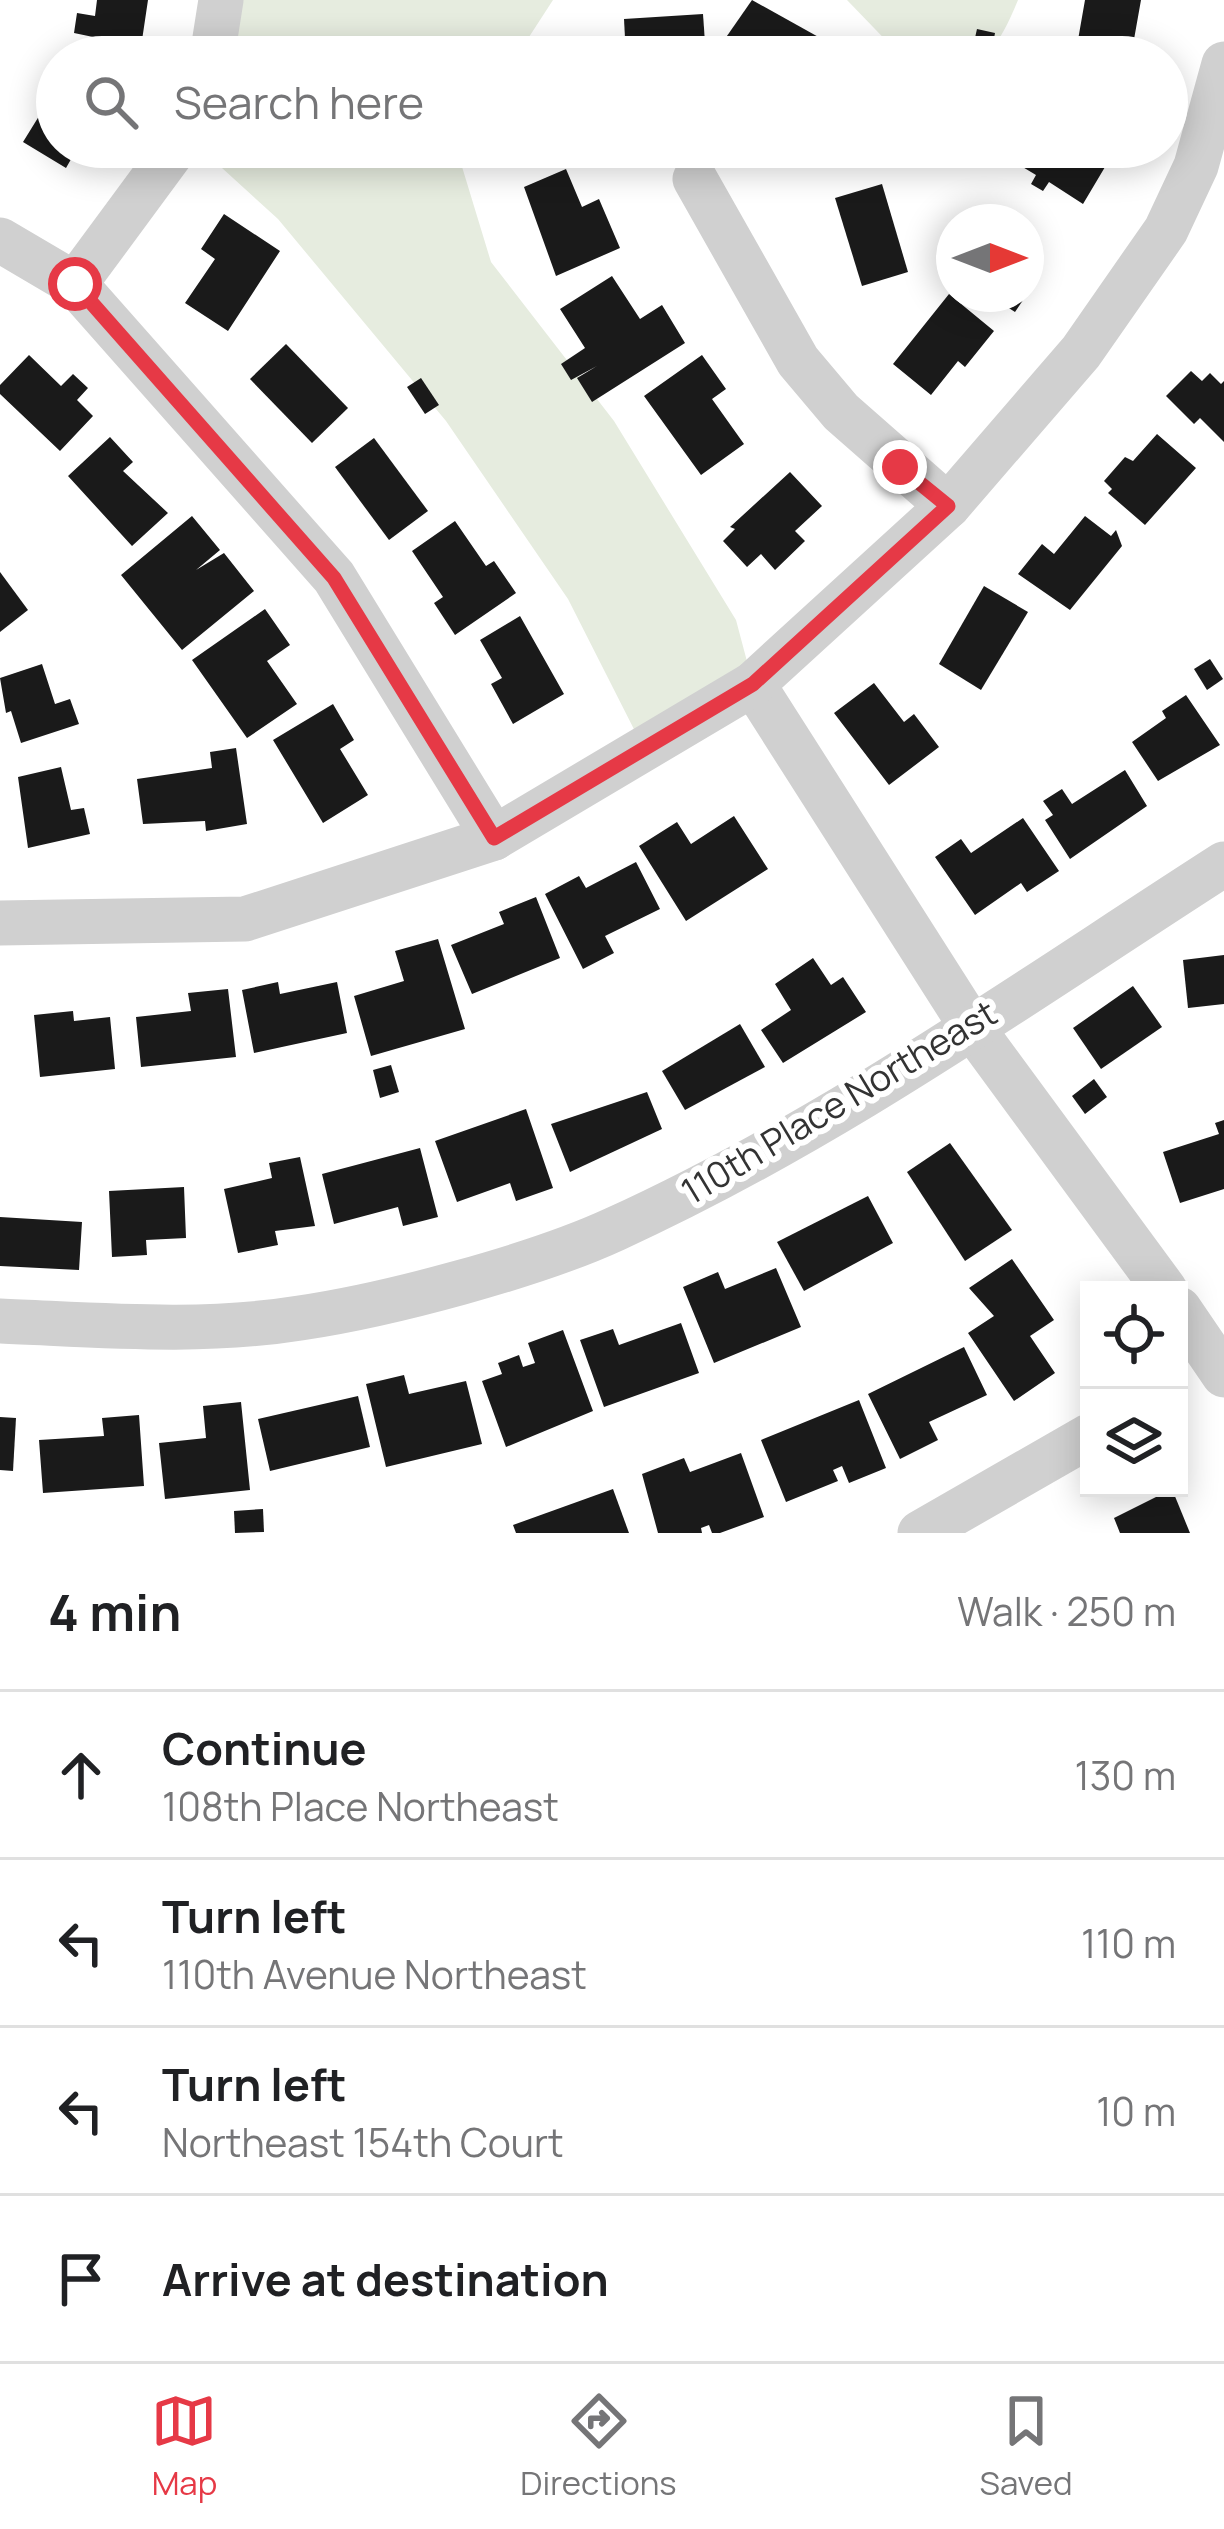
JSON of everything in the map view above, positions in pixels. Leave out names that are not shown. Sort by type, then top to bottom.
[{"type":"street","points":[[215,36],[221,0]]},
{"type":"street","points":[[0,922],[245,920],[494,838],[753,684],[948,506],[1121,298],[1210,170],[1224,64]]},
{"type":"street","points":[[75,284],[161,168]]},
{"type":"street","points":[[695,179],[798,361],[841,412],[948,506]]},
{"type":"street","points":[[0,240],[75,284],[334,578],[494,838]]},
{"type":"street","points":[[753,684],[971,1026],[1159,1281]]},
{"type":"street","name":"110th Place Northeast","points":[[0,1321],[225,1326],[302,1318],[468,1278],[610,1232],[742,1167],[1224,864]]},
{"type":"street","points":[[1188,1325],[1210,1364]]},
{"type":"street","points":[[920,1533],[1080,1441]]},
{"type":"shaded area","points":[[221,0],[553,0],[530,36],[215,36]]},
{"type":"shaded area","points":[[847,0],[1018,0],[1000,36],[882,36]]},
{"type":"shaded area","points":[[222,168],[462,168],[491,262],[614,421],[736,620],[753,684],[644,749],[568,599],[446,421],[278,219]]},
{"type":"building","points":[[97,0],[148,0],[143,36],[74,33],[77,13],[95,16]]},
{"type":"building","points":[[752,0],[817,36],[727,36]]},
{"type":"building","points":[[1085,0],[1141,0],[1135,36],[1079,36]]},
{"type":"building","points":[[703,14],[705,36],[625,36],[624,19]]},
{"type":"building","points":[[977,29],[995,33],[994,36],[975,36]]},
{"type":"building","points":[[36,121],[36,150],[23,142]]},
{"type":"building","points":[[1024,168],[1104,168],[1083,204],[1049,182],[1043,191],[1031,184],[1036,175]]},
{"type":"building","points":[[566,169],[582,207],[599,199],[620,248],[556,276],[524,187]]},
{"type":"building","points":[[882,184],[908,272],[862,286],[835,198]]},
{"type":"building","points":[[224,214],[280,251],[228,331],[185,303],[215,259],[201,249]]},
{"type":"building","points":[[612,276],[640,319],[662,305],[685,343],[592,402],[577,378],[597,366],[571,380],[561,364],[585,348],[560,309]]},
{"type":"building","points":[[936,310],[971,312],[994,331],[965,367],[958,361],[931,395],[893,364]]},
{"type":"building","points":[[286,344],[348,408],[312,443],[250,379]]},
{"type":"building","points":[[29,355],[61,386],[73,374],[88,388],[77,400],[93,416],[60,451],[0,394],[0,385]]},
{"type":"building","points":[[702,355],[726,389],[712,399],[744,444],[701,475],[644,396]]},
{"type":"building","points":[[1191,371],[1202,381],[1210,373],[1221,384],[1224,381],[1224,442],[1200,418],[1194,424],[1166,396]]},
{"type":"building","points":[[421,378],[439,405],[425,414],[407,387]]},
{"type":"building","points":[[1157,434],[1196,468],[1145,525],[1108,493],[1112,489],[1104,481],[1125,457],[1133,461]]},
{"type":"building","points":[[110,437],[133,462],[123,471],[168,513],[132,546],[68,476]]},
{"type":"building","points":[[374,438],[428,511],[389,540],[335,467]]},
{"type":"building","points":[[790,472],[822,506],[795,531],[805,541],[775,570],[761,554],[747,567],[723,541],[735,529],[730,527]]},
{"type":"building","points":[[192,516],[220,550],[196,570],[224,553],[254,591],[182,650],[121,575]]},
{"type":"building","points":[[1085,516],[1111,536],[1116,530],[1122,546],[1070,610],[1018,574],[1042,544],[1054,554]]},
{"type":"building","points":[[455,521],[486,566],[494,561],[516,593],[455,635],[434,603],[443,597],[412,551]]},
{"type":"building","points":[[0,572],[28,610],[0,632]]},
{"type":"building","points":[[984,586],[1028,612],[981,690],[939,664]]},
{"type":"building","points":[[265,609],[290,645],[267,661],[297,704],[247,738],[192,660]]},
{"type":"building","points":[[520,616],[564,694],[513,724],[491,684],[502,678],[480,640]]},
{"type":"building","points":[[1210,659],[1223,679],[1207,690],[1194,669]]},
{"type":"building","points":[[42,664],[55,704],[70,699],[79,724],[21,743],[11,711],[6,713],[0,678]]},
{"type":"building","points":[[874,683],[904,722],[914,714],[939,747],[889,785],[834,713]]},
{"type":"building","points":[[1186,695],[1220,745],[1158,781],[1132,742],[1166,718],[1162,711]]},
{"type":"building","points":[[333,704],[354,740],[340,749],[368,795],[323,823],[273,740]]},
{"type":"building","points":[[236,748],[247,824],[206,831],[205,821],[143,824],[137,779],[212,768],[210,752]]},
{"type":"building","points":[[61,767],[71,810],[84,808],[90,834],[28,848],[18,777]]},
{"type":"building","points":[[1125,770],[1147,806],[1070,859],[1045,820],[1053,815],[1043,801],[1062,789],[1072,804]]},
{"type":"building","points":[[734,816],[768,869],[686,921],[639,846],[677,822],[691,844]]},
{"type":"building","points":[[1023,818],[1059,871],[1027,892],[1021,883],[975,915],[935,857],[961,839],[971,853]]},
{"type":"building","points":[[636,862],[660,909],[605,936],[614,953],[583,969],[545,894],[579,876],[586,888]]},
{"type":"building","points":[[536,897],[560,958],[472,994],[451,945],[504,924],[499,912]]},
{"type":"building","points":[[438,939],[465,1029],[371,1056],[354,996],[404,981],[395,951]]},
{"type":"building","points":[[1224,955],[1224,1004],[1188,1008],[1183,960]]},
{"type":"building","points":[[813,958],[831,985],[843,977],[866,1012],[783,1063],[761,1030],[791,1010],[775,984]]},
{"type":"building","points":[[278,982],[280,994],[337,982],[347,1033],[254,1053],[242,990]]},
{"type":"building","points":[[1133,986],[1162,1027],[1101,1069],[1073,1028]]},
{"type":"building","points":[[228,989],[236,1057],[141,1067],[136,1017],[191,1011],[188,993]]},
{"type":"building","points":[[73,1011],[74,1021],[110,1017],[115,1069],[40,1077],[34,1015]]},
{"type":"building","points":[[740,1024],[765,1067],[685,1110],[662,1071]]},
{"type":"building","points":[[391,1065],[399,1092],[380,1098],[373,1070]]},
{"type":"building","points":[[1094,1079],[1107,1097],[1085,1114],[1072,1096]]},
{"type":"building","points":[[647,1092],[662,1129],[570,1172],[551,1124]]},
{"type":"building","points":[[526,1109],[553,1188],[516,1201],[510,1183],[457,1202],[435,1141]]},
{"type":"building","points":[[1224,1120],[1224,1189],[1180,1203],[1163,1152],[1219,1134],[1215,1123]]},
{"type":"building","points":[[950,1143],[1012,1230],[965,1261],[907,1172]]},
{"type":"building","points":[[420,1148],[438,1217],[403,1226],[398,1207],[334,1224],[322,1174]]},
{"type":"building","points":[[300,1157],[315,1226],[275,1231],[278,1245],[238,1253],[224,1189],[272,1178],[269,1163]]},
{"type":"building","points":[[184,1187],[186,1238],[146,1240],[147,1255],[112,1257],[109,1191]]},
{"type":"building","points":[[868,1196],[893,1243],[804,1291],[777,1242]]},
{"type":"building","points":[[0,1217],[82,1222],[79,1270],[0,1266]]},
{"type":"building","points":[[1012,1259],[1054,1320],[1030,1336],[1055,1373],[1014,1401],[968,1333],[994,1316],[969,1288]]},
{"type":"building","points":[[776,1268],[801,1327],[714,1363],[683,1287],[718,1272],[725,1289]]},
{"type":"building","points":[[681,1323],[699,1373],[604,1407],[580,1340],[613,1329],[619,1345]]},
{"type":"building","points":[[563,1330],[593,1411],[506,1447],[482,1381],[502,1374],[498,1363],[519,1355],[523,1367],[535,1363],[528,1343]]},
{"type":"building","points":[[964,1347],[987,1395],[929,1422],[938,1440],[900,1459],[868,1394]]},
{"type":"building","points":[[404,1375],[409,1394],[466,1381],[482,1444],[386,1467],[366,1384]]},
{"type":"building","points":[[358,1396],[370,1447],[270,1471],[258,1419]]},
{"type":"building","points":[[859,1400],[886,1468],[849,1483],[842,1466],[833,1470],[838,1481],[786,1502],[761,1440]]},
{"type":"building","points":[[241,1402],[250,1490],[165,1499],[159,1443],[206,1438],[203,1406]]},
{"type":"building","points":[[139,1415],[144,1486],[43,1493],[39,1440],[104,1436],[102,1418]]},
{"type":"building","points":[[0,1417],[16,1418],[13,1471],[0,1470]]},
{"type":"building","points":[[741,1453],[764,1517],[720,1533],[712,1533],[709,1525],[701,1528],[702,1533],[658,1533],[642,1474],[684,1458],[690,1472]]},
{"type":"building","points":[[613,1489],[629,1533],[516,1533],[513,1525]]},
{"type":"building","points":[[1156,1497],[1175,1497],[1190,1533],[1120,1533],[1114,1518]]},
{"type":"building","points":[[263,1509],[264,1532],[235,1533],[234,1511]]},
{"type":"route","points":[[75,284],[334,578],[494,838],[753,684],[948,506],[900,467]]}]
